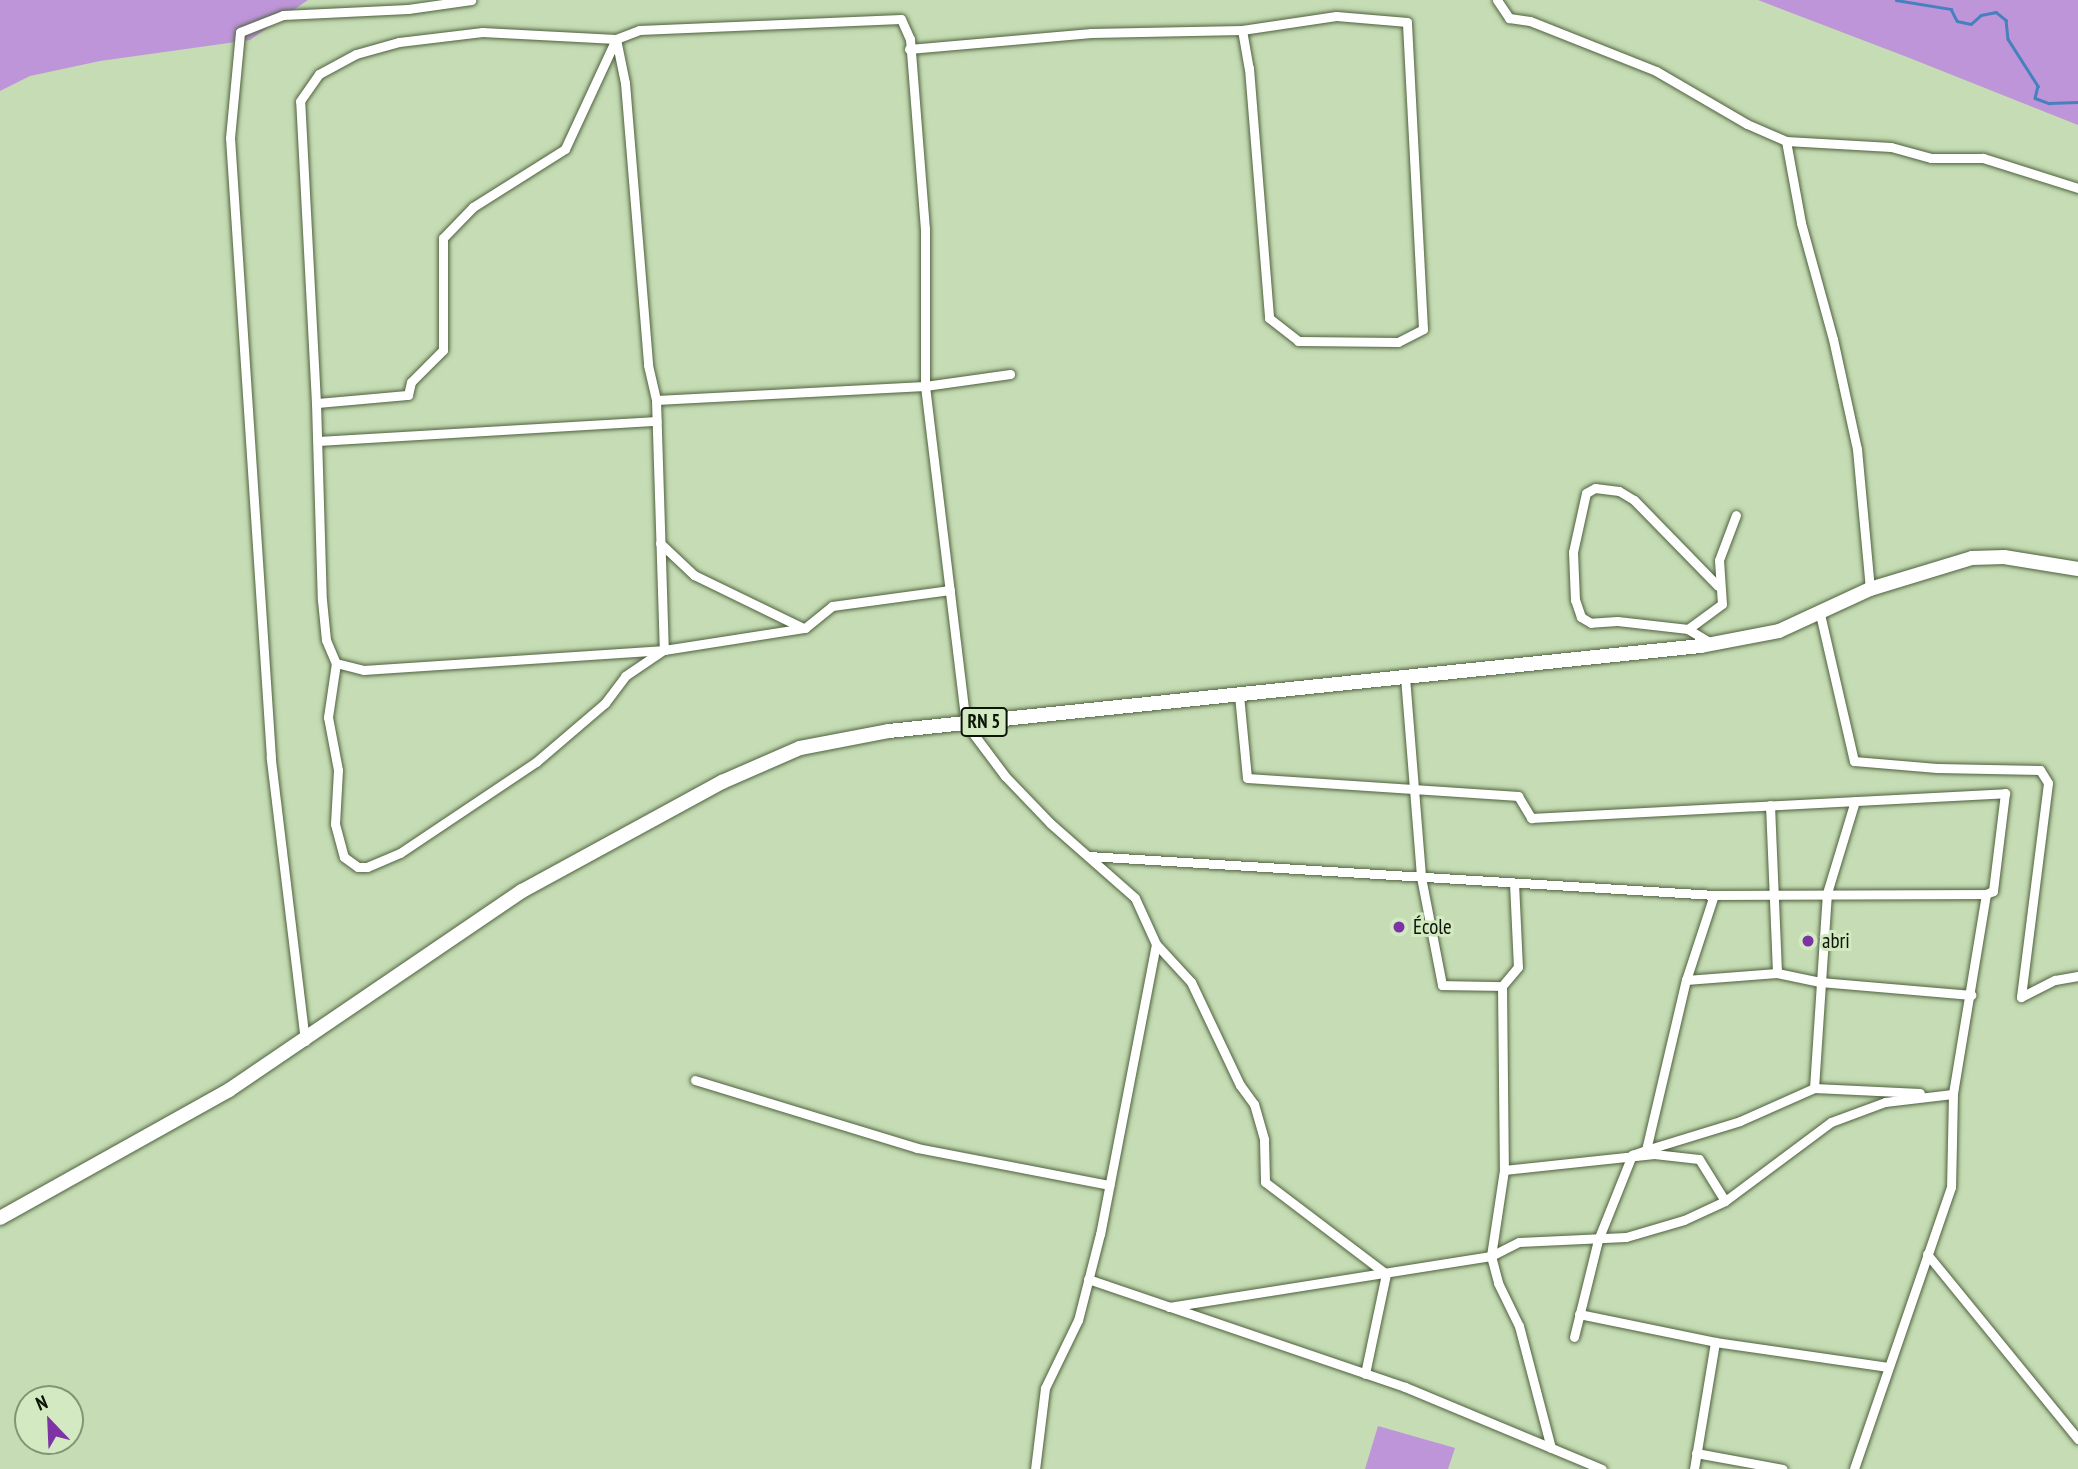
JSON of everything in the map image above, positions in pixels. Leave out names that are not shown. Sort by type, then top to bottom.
[{"type":"main road","name":"RN 5","points":[[0,1218],[161,1130],[304,1041],[486,914],[722,782],[783,754],[826,741],[967,724],[1712,644],[1768,634],[1820,614],[1870,589],[1972,558],[2004,557],[2078,569]]},
{"type":"street","points":[[304,1041],[271,758],[230,138],[238,44],[240,32],[283,15],[408,9],[471,0]]},
{"type":"street","points":[[1497,0],[1509,18],[1530,21],[1656,71],[1747,124],[1786,141],[1891,147],[1931,158],[1983,158],[2078,188]]},
{"type":"street","points":[[909,49],[1091,33],[1242,30],[1336,16],[1407,22],[1423,330],[1398,342],[1298,341],[1269,318],[1249,68],[1242,30]]},
{"type":"street","points":[[664,650],[625,676],[606,703],[536,762],[400,853],[367,867],[358,867],[344,856],[335,824],[338,770],[328,717],[336,663],[326,640],[321,600],[318,440],[300,101],[319,74],[356,54],[399,42],[482,32],[616,39],[639,30],[901,19],[910,39],[925,229],[925,386],[967,724],[1005,776],[1135,898],[1156,944],[1191,982],[1240,1086],[1254,1104],[1264,1140],[1265,1182],[1386,1274]]},
{"type":"street","points":[[616,39],[625,83],[648,365],[656,400],[664,650]]},
{"type":"street","points":[[316,403],[408,395],[411,382],[443,350],[443,238],[473,207],[565,149],[616,39]]},
{"type":"street","points":[[1786,141],[1801,223],[1833,339],[1857,449],[1870,589]]},
{"type":"street","points":[[656,400],[925,386],[1010,374]]},
{"type":"street","points":[[318,440],[656,421]]},
{"type":"street","points":[[1712,644],[1688,629],[1617,621],[1591,623],[1579,615],[1574,539],[1586,493],[1595,488],[1619,491],[1634,500],[1718,586]]},
{"type":"street","points":[[1688,629],[1722,604],[1718,586],[1719,560],[1736,515]]},
{"type":"street","points":[[660,543],[694,575],[805,628]]},
{"type":"street","points":[[336,663],[364,670],[664,650],[805,628],[832,606],[950,590]]},
{"type":"street","points":[[1820,614],[1854,761],[2040,770],[2048,783],[2021,997],[2055,980],[2078,976]]},
{"type":"street","points":[[1405,677],[1421,877],[1442,985],[1502,986]]},
{"type":"street","points":[[1088,856],[1714,895],[1986,894],[1993,891],[2005,793],[1531,818],[1518,796],[1247,778],[1239,695]]},
{"type":"street","points":[[1814,1088],[1827,893],[1855,801]]},
{"type":"street","points":[[1770,805],[1777,974]]},
{"type":"street","points":[[1514,883],[1518,967],[1502,986],[1504,1170],[1491,1256],[1498,1283],[1519,1326],[1551,1448]]},
{"type":"street","points":[[1854,1469],[1951,1187],[1952,1094],[1971,995],[1986,894]]},
{"type":"street","points":[[1646,1150],[1686,980],[1714,895]]},
{"type":"street","points":[[1035,1469],[1045,1388],[1078,1320],[1110,1185],[1156,944]]},
{"type":"street","points":[[1686,980],[1777,974],[1820,982],[1971,995]]},
{"type":"street","points":[[695,1080],[917,1148],[1110,1185]]},
{"type":"street","points":[[1574,1337],[1598,1240],[1632,1155],[1740,1121],[1814,1088],[1952,1094]]},
{"type":"street","points":[[1169,1307],[1491,1256],[1519,1242],[1626,1237],[1684,1220],[1725,1201],[1831,1122],[1885,1102],[1952,1094]]},
{"type":"street","points":[[1504,1170],[1632,1155],[1699,1159],[1725,1201]]},
{"type":"street","points":[[1927,1254],[2078,1439]]},
{"type":"street","points":[[1365,1374],[1386,1274]]},
{"type":"street","points":[[1088,1279],[1365,1374],[1602,1469]]},
{"type":"street","points":[[1579,1314],[1715,1342],[1888,1367]]},
{"type":"street","points":[[1694,1469],[1715,1342]]},
{"type":"street","points":[[1696,1453],[1783,1469]]},
{"type":"shaded area","points":[[0,0],[308,0],[250,40],[100,61],[30,76],[0,91]]},
{"type":"shaded area","points":[[1758,0],[2078,0],[2078,125],[1907,57]]},
{"type":"shaded area","points":[[1378,1426],[1455,1448],[1448,1469],[1365,1469]]},
{"type":"waterway","points":[[1896,0],[1951,9],[1957,21],[1971,24],[1981,15],[1996,12],[2006,20],[2008,39],[2038,86],[2035,98],[2049,103],[2078,102]]},
{"type":"place","name":"École","points":[[1399,927]]},
{"type":"place","name":"abri","points":[[1808,941]]}]
